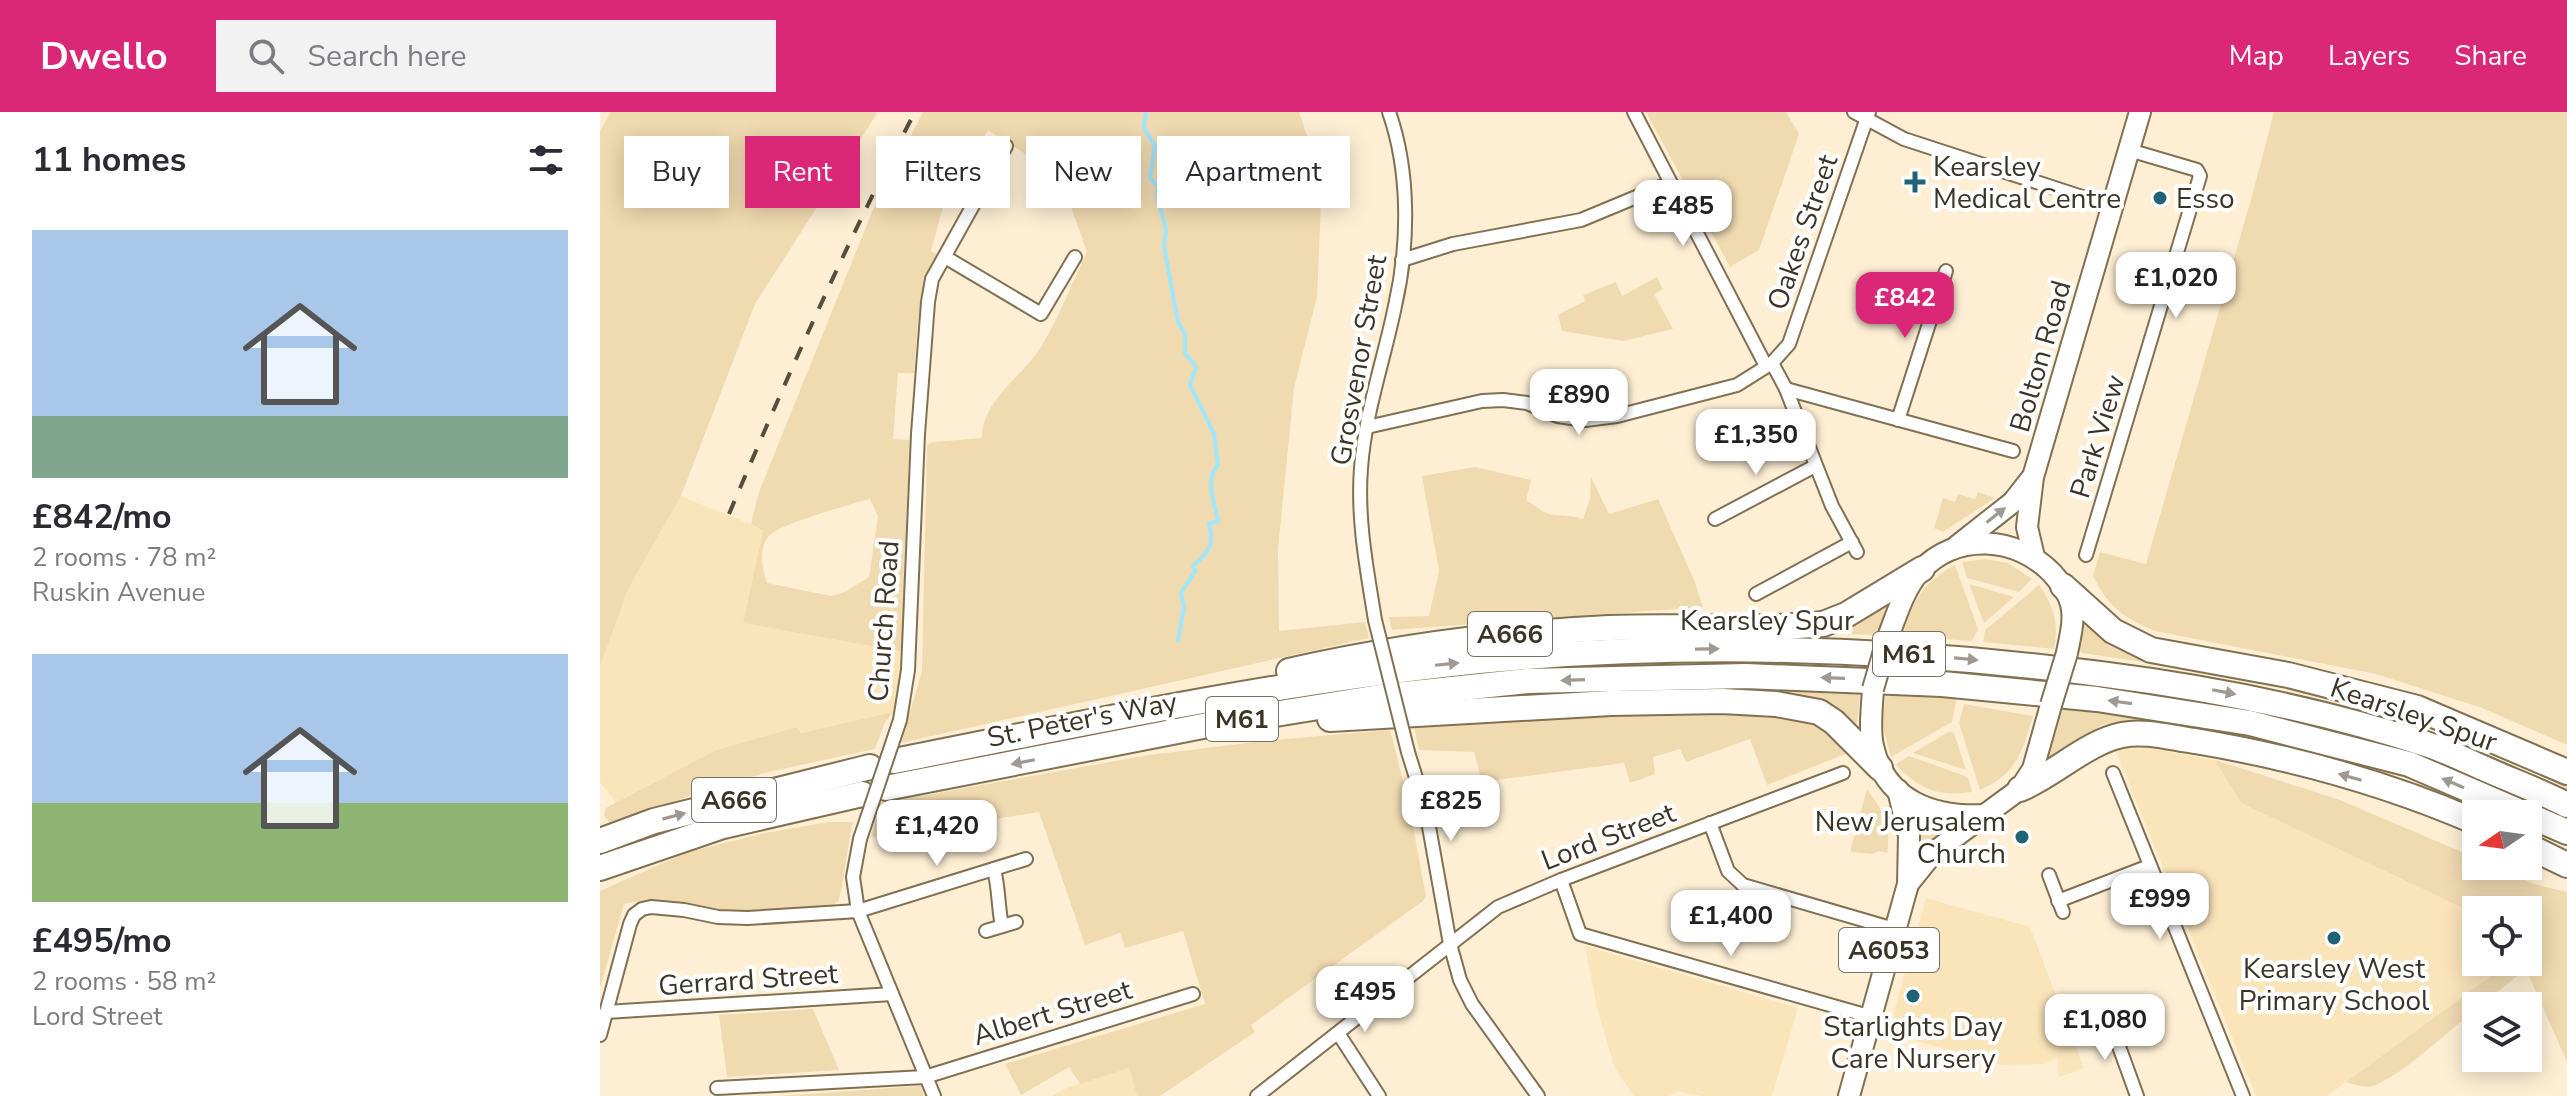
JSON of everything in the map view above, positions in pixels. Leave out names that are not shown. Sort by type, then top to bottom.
[{"type":"highway","name":"A666","points":[[1093,722],[1191,693],[1429,643],[1518,633],[1613,628],[1823,624],[1846,615],[1922,569]]},
{"type":"highway","points":[[2063,586],[2113,631],[2151,650],[2288,675],[2417,708],[2567,772]]},
{"type":"highway","name":"Kearsley Spur","points":[[1093,722],[1231,695],[1335,679],[1530,656],[1665,650],[1864,651],[2048,667],[2165,682],[2303,708],[2430,745],[2567,805]]},
{"type":"highway","name":"Kearsley Spur","points":[[1386,696],[1527,681],[1705,675],[1871,680],[2081,697],[2193,713],[2300,734],[2409,764],[2492,800]]},
{"type":"highway","name":"St. Peter's Way","points":[[600,868],[723,826],[874,791],[1227,722],[1386,696]]},
{"type":"highway","name":"A666","points":[[1099,747],[1349,717],[1611,703],[1722,701],[1776,704],[1819,712],[1834,722],[1880,768]]},
{"type":"highway","name":"St. Peter's Way","points":[[894,761],[1093,722]]},
{"type":"highway","points":[[2020,789],[2039,781],[2109,738],[2145,733],[2218,745],[2350,776],[2462,816]]},
{"type":"highway","name":"A666","points":[[600,841],[654,821],[870,767]]},
{"type":"highway","name":"Kearsley Spur","points":[[2542,822],[2567,832]]},
{"type":"highway","points":[[2542,853],[2567,865]]},
{"type":"main road","name":"Bolton Road","points":[[2034,557],[2027,527],[2033,477],[2140,112]]},
{"type":"main road","name":"Bolton Road","points":[[1954,548],[2013,502],[2033,477]]},
{"type":"main road","name":"A666","points":[[1986,815],[1938,813],[1919,806],[1898,790],[1880,768],[1870,730],[1873,689],[1888,637],[1910,583],[1922,569],[1954,548],[1989,543],[2006,545],[2034,557],[2063,586]]},
{"type":"main road","points":[[1986,815],[2020,789],[2033,769],[2067,653],[2073,615],[2063,586]]},
{"type":"main road","name":"A6053","points":[[1849,1096],[1908,884],[1909,836],[1898,790]]},
{"type":"main road","name":"A6053","points":[[1908,884],[1933,853],[1986,815]]},
{"type":"street","name":"Grosvenor Street","points":[[1389,112],[1400,160],[1405,208],[1402,260],[1396,304],[1367,427],[1359,504],[1362,544],[1375,620],[1426,810],[1450,944],[1460,980],[1472,1004],[1538,1096]]},
{"type":"street","points":[[1634,112],[1769,364],[1786,389],[1815,466],[1854,547],[1756,594]]},
{"type":"street","points":[[1854,112],[1868,116],[1904,139],[2113,207]]},
{"type":"street","name":"Oakes Street","points":[[1769,364],[1789,344],[1793,334],[1868,116]]},
{"type":"street","name":"Park View","points":[[2086,555],[2200,176],[2197,170],[2129,150]]},
{"type":"street","points":[[1402,260],[1475,239],[1581,220],[1670,183]]},
{"type":"street","name":"Church Road","points":[[934,1096],[858,911],[853,877],[860,839],[900,720],[908,670],[918,434],[932,279],[972,208]]},
{"type":"street","points":[[945,257],[1041,314],[1075,257]]},
{"type":"street","points":[[1898,420],[1946,271]]},
{"type":"street","points":[[1367,427],[1492,400],[1527,403],[1558,416],[1585,420],[1617,416],[1737,385],[1769,364]]},
{"type":"street","points":[[1786,389],[2013,451]]},
{"type":"street","points":[[1715,519],[1815,466]]},
{"type":"street","name":"Lord Street","points":[[1257,1096],[1498,907],[1843,773]]},
{"type":"street","points":[[2113,773],[2243,1096]]},
{"type":"street","points":[[1710,823],[1728,871],[1743,885],[1894,929]]},
{"type":"street","points":[[600,1035],[630,924],[634,915],[642,909],[662,906],[708,915],[748,918],[858,911],[1026,859]]},
{"type":"street","points":[[2049,875],[2060,907],[2149,866]]},
{"type":"street","points":[[994,869],[1002,926]]},
{"type":"street","points":[[1561,880],[1580,934],[1872,1017]]},
{"type":"street","points":[[986,931],[1016,922]]},
{"type":"street","name":"Gerrard Street","points":[[606,1012],[892,994]]},
{"type":"street","name":"Albert Street","points":[[717,1088],[925,1077],[1193,994]]},
{"type":"street","points":[[2108,1016],[2137,1096]]},
{"type":"street","points":[[1338,1033],[1379,1096]]},
{"type":"shaded area","points":[[611,112],[878,112],[860,140],[860,136],[745,136],[745,208],[816,208],[755,304],[681,496],[628,589],[600,667],[600,131]]},
{"type":"shaded area","points":[[923,112],[1299,112],[1307,136],[1157,136],[1157,208],[1321,208],[1317,297],[1294,388],[1278,549],[1279,631],[1365,622],[1369,638],[901,743],[922,671],[927,445],[982,438],[984,424],[996,400],[1041,347],[1087,252],[1071,208],[1141,208],[1141,136],[1026,136],[1026,154],[1010,144],[1010,136],[997,136],[988,130],[984,136],[911,136]]},
{"type":"shaded area","points":[[1646,112],[1786,112],[1799,134],[1759,250],[1730,267]]},
{"type":"shaded area","points":[[2274,112],[2567,112],[2567,745],[2482,708],[2376,674],[2155,631],[2118,610],[2093,576],[2100,552],[2146,564]]},
{"type":"shaded area","points":[[876,204],[876,208],[943,208],[931,251],[939,255],[926,282],[919,312],[914,373],[898,373],[893,439],[909,440],[904,652],[743,623],[763,530],[751,524],[759,492]],"holes":[[[870,499],[878,516],[869,577],[845,592],[831,596],[767,583],[762,552],[766,540],[777,530]]]},
{"type":"shaded area","points":[[1657,277],[1663,289],[1654,294],[1673,329],[1623,341],[1562,331],[1558,315],[1585,301],[1583,295],[1616,282],[1622,296]]},
{"type":"shaded area","points":[[1475,467],[1531,480],[1526,501],[1549,514],[1583,519],[1590,499],[1591,477],[1609,514],[1658,499],[1703,607],[1392,630],[1389,617],[1429,616],[1439,571],[1422,476]]},
{"type":"shaded area","points":[[1978,492],[1995,498],[1943,532],[1934,528],[1943,498],[1955,502],[1958,494],[1975,499]]},
{"type":"shaded area","points":[[681,496],[763,529],[743,623],[904,652],[899,691],[893,712],[800,733],[797,727],[716,750],[616,803],[600,782],[600,667],[628,589]]},
{"type":"shaded area","points":[[1985,559],[2008,563],[2032,579],[2019,592],[1967,578],[1962,562]]},
{"type":"shaded area","points":[[1955,565],[1978,629],[1972,641],[1903,636],[1920,594],[1935,578]]},
{"type":"shaded area","points":[[1969,584],[2014,597],[1984,623]]},
{"type":"shaded area","points":[[2039,585],[2054,616],[2054,649],[1983,642],[1985,630]]},
{"type":"shaded area","points":[[1889,599],[1877,635],[1800,633],[1812,631]]},
{"type":"shaded area","points":[[2080,617],[2102,632],[2409,716],[2567,783],[2567,789],[2467,742],[2364,706],[2259,682],[2082,653],[2079,649]]},
{"type":"shaded area","points":[[1710,689],[1860,693],[1857,724],[1852,725],[1829,705],[1804,697],[1775,692]]},
{"type":"shaded area","points":[[1886,692],[1957,697],[1952,722],[1891,757],[1882,724]]},
{"type":"shaded area","points":[[1964,704],[2033,716],[2021,751],[2010,769],[1980,790],[1959,723]]},
{"type":"shaded area","points":[[2065,708],[2175,723],[2282,744],[2440,792],[2462,801],[2462,809],[2256,742],[2130,720],[2102,725],[2045,764],[2060,710]]},
{"type":"shaded area","points":[[1697,711],[1814,717],[1853,751],[1767,785],[1750,739],[1686,762],[1680,749],[1653,757],[1655,774],[1630,783],[1624,763],[1482,782],[1474,752],[1419,750],[1414,727],[1577,715]]},
{"type":"shaded area","points":[[893,712],[884,724],[875,749],[768,772],[700,792],[612,825],[604,816],[606,808],[716,750],[797,727],[801,733]]},
{"type":"shaded area","points":[[1390,730],[1408,800],[1426,896],[1423,901],[1251,1025],[1255,1032],[1160,1096],[1137,1096],[1129,1068],[1080,1084],[1069,1067],[1021,1095],[1005,1064],[1205,1004],[1183,931],[1125,948],[1120,933],[1085,945],[1039,812],[914,832],[913,836],[871,837],[881,803],[1149,755]]},
{"type":"shaded area","points":[[1950,731],[1954,733],[1966,770],[1913,753]]},
{"type":"shaded area","name":"Kearsley West Primary School","points":[[2148,748],[2215,760],[2241,803],[2462,907],[2462,976],[2490,976],[2469,992],[2462,992],[2462,997],[2327,1096],[2256,1096],[2115,749]]},
{"type":"shaded area","points":[[1909,756],[1968,777],[1972,792],[1939,792],[1912,780],[1896,764]]},
{"type":"shaded area","points":[[2215,760],[2340,800],[2462,852],[2462,880],[2525,880],[2567,892],[2567,1062],[2542,1005],[2542,992],[2536,992],[2529,976],[2542,976],[2542,896],[2462,896],[2462,907],[2241,803]]},
{"type":"shaded area","points":[[1867,789],[1885,819],[1887,853],[1850,852]]},
{"type":"shaded area","points":[[1912,813],[1950,821],[1952,825],[1917,857]]},
{"type":"shaded area","points":[[828,822],[853,822],[838,901],[816,908],[777,911],[710,909],[651,901],[624,904],[600,988],[600,891],[688,852],[765,833]]},
{"type":"shaded area","points":[[1926,898],[2030,927],[2084,1068],[2059,1077],[2057,1058],[2042,1064],[2002,1065],[1888,1033]]},
{"type":"shaded area","points":[[1585,946],[1798,1008],[1772,1096],[1703,1096],[1678,1092],[1669,1096],[1634,1096],[1614,1065],[1598,1012]]},
{"type":"shaded area","points":[[2490,976],[2517,976],[2497,992],[2469,992]]},
{"type":"shaded area","points":[[2462,997],[2462,1021],[2401,1070],[2368,1087],[2346,1082]]},
{"type":"shaded area","points":[[813,1009],[839,1070],[727,1077],[719,1015]]},
{"type":"shaded area","points":[[1129,1068],[1137,1096],[1052,1096],[1064,1089]]},
{"type":"shaded area","points":[[920,1086],[924,1096],[778,1096]]},
{"type":"waterway","points":[[1146,112],[1144,128],[1155,146],[1150,178],[1158,187],[1157,196],[1166,229],[1164,246],[1178,322],[1185,334],[1185,353],[1196,367],[1190,385],[1214,434],[1218,465],[1211,484],[1218,521],[1209,524],[1209,548],[1193,566],[1195,571],[1181,593],[1184,607],[1178,641]]},
{"type":"railway","points":[[729,514],[818,311],[915,112]]},
{"type":"place","name":"Kearsley Medical Centre","points":[[1915,182]]},
{"type":"place","name":"Esso","points":[[2160,198]]},
{"type":"place","name":"New Jerusalem Church","points":[[2022,837]]},
{"type":"place","name":"Kearsley West Primary School","points":[[2334,938]]},
{"type":"place","name":"Starlights Day Care Nursery","points":[[1913,996]]}]
